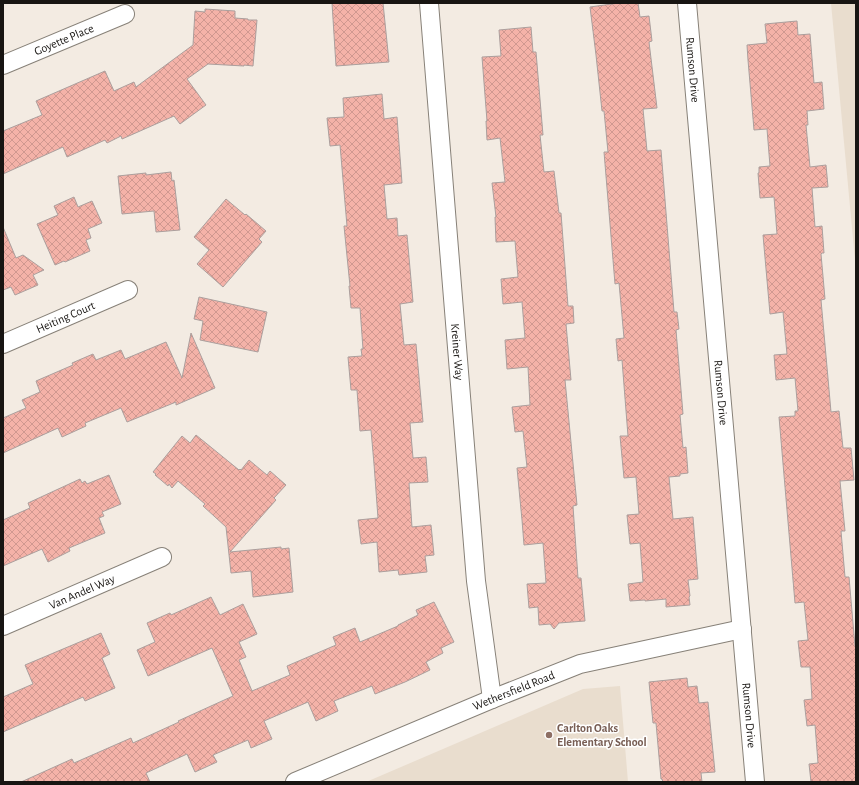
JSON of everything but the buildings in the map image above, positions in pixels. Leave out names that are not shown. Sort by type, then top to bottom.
[{"type":"street","name":"Kreiner Way","points":[[429,3],[476,581],[492,699]]},
{"type":"street","name":"Rumson Drive","points":[[687,3],[755,782]]},
{"type":"street","name":"Goyette Place","points":[[3,65],[124,14]]},
{"type":"street","name":"Heiting Court","points":[[3,344],[128,290]]},
{"type":"street","name":"Van Andel Way","points":[[3,626],[162,557]]},
{"type":"street","name":"Wethersfield Road","points":[[295,782],[492,699],[580,664],[742,629]]},
{"type":"shaded area","points":[[831,3],[856,3],[856,271]]},
{"type":"shaded area","name":"Carlton Oaks Elementary School","points":[[620,686],[628,782],[366,782],[583,689]]},
{"type":"place","name":"Carlton Oaks Elementary School","points":[[549,735]]}]
